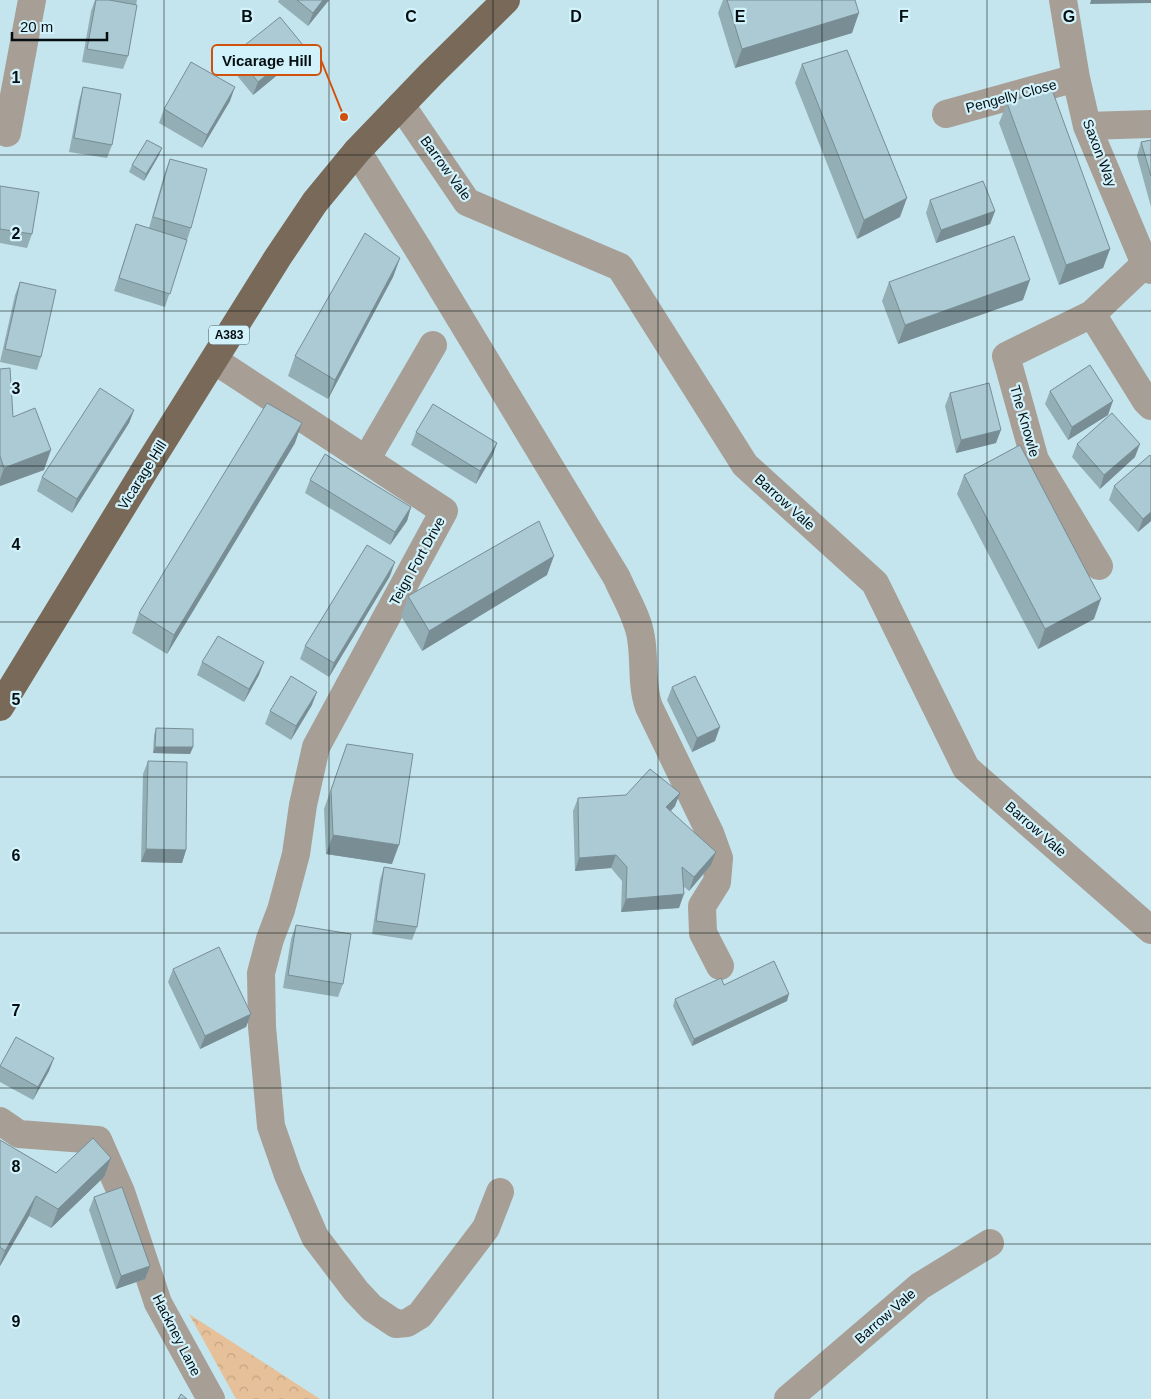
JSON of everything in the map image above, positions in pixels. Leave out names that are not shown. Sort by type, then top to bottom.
[{"type":"main road","name":"Vicarage Hill","points":[[0,707],[278,257],[315,202],[357,151],[400,105],[506,0]]},
{"type":"street","points":[[7,133],[32,0]]},
{"type":"street","name":"Saxon Way","points":[[1062,0],[1087,126],[1148,267]]},
{"type":"street","name":"Pengelly Close","points":[[946,114],[1076,78]]},
{"type":"street","name":"Barrow Vale","points":[[400,105],[467,202],[620,266],[745,466],[875,583],[966,768],[1151,930]]},
{"type":"street","points":[[1087,126],[1151,124]]},
{"type":"street","points":[[357,151],[616,578],[639,627],[642,640],[645,695],[649,707],[710,833],[719,858],[717,882],[702,906],[703,933],[720,966]]},
{"type":"street","name":"The Knowle","points":[[1099,566],[1034,460],[1006,356],[1092,314],[1148,267]]},
{"type":"street","points":[[1092,314],[1146,401],[1151,406]]},
{"type":"street","points":[[366,460],[433,345]]},
{"type":"street","name":"Teign Fort Drive","points":[[214,360],[444,511],[316,747],[303,805],[296,854],[261,974],[262,1027],[271,1126],[288,1175],[315,1237],[356,1291],[372,1308],[396,1324],[407,1323],[420,1315],[486,1228],[500,1192]]},
{"type":"street","name":"Hackney Lane","points":[[0,1120],[19,1134],[98,1140],[121,1192],[158,1303],[211,1399]]},
{"type":"street","name":"Barrow Vale","points":[[788,1399],[920,1286],[990,1243]]},
{"type":"green space","points":[[189,1314],[320,1399],[236,1399]]},
{"type":"building","points":[[96,0],[109,0],[137,5],[128,56],[87,49]]},
{"type":"building","points":[[297,0],[323,0],[313,13]]},
{"type":"building","points":[[727,0],[855,0],[859,13],[742,49]]},
{"type":"building","points":[[280,17],[303,45],[258,82],[235,53]]},
{"type":"building","points":[[847,50],[907,198],[864,220],[802,64]]},
{"type":"building","points":[[191,62],[235,87],[207,135],[164,109]]},
{"type":"building","points":[[83,87],[121,94],[112,145],[74,138]]},
{"type":"building","points":[[1051,87],[1110,249],[1066,265],[1007,103]]},
{"type":"building","points":[[147,140],[162,148],[146,174],[132,165]]},
{"type":"building","points":[[1151,140],[1151,176],[1141,142]]},
{"type":"building","points":[[170,159],[207,169],[191,228],[153,217]]},
{"type":"building","points":[[983,181],[995,211],[941,230],[930,200]]},
{"type":"building","points":[[0,186],[39,192],[32,234],[0,229]]},
{"type":"building","points":[[136,224],[187,240],[170,294],[119,278]]},
{"type":"building","points":[[365,233],[400,258],[335,380],[295,356]]},
{"type":"building","points":[[1014,236],[1030,280],[905,325],[889,282]]},
{"type":"building","points":[[20,282],[56,290],[41,357],[5,349]]},
{"type":"building","points":[[1090,365],[1113,401],[1072,427],[1050,391]]},
{"type":"building","points":[[10,368],[13,417],[35,408],[51,450],[4,468],[0,456],[0,369]]},
{"type":"building","points":[[989,383],[1001,430],[961,440],[950,393]]},
{"type":"building","points":[[100,388],[134,410],[77,499],[42,477]]},
{"type":"building","points":[[267,403],[302,423],[174,635],[139,613]]},
{"type":"building","points":[[433,404],[497,443],[480,471],[416,432]]},
{"type":"building","points":[[1112,413],[1140,444],[1104,475],[1077,444]]},
{"type":"building","points":[[1020,445],[1101,599],[1045,629],[964,475]]},
{"type":"building","points":[[325,454],[411,507],[395,532],[310,480]]},
{"type":"building","points":[[1150,455],[1151,512],[1143,519],[1114,486]]},
{"type":"building","points":[[539,521],[554,556],[429,631],[408,596]]},
{"type":"building","points":[[367,545],[395,562],[334,663],[305,646]]},
{"type":"building","points":[[218,636],[264,662],[249,689],[202,662]]},
{"type":"building","points":[[291,676],[317,692],[296,726],[270,711]]},
{"type":"building","points":[[695,676],[720,727],[697,738],[672,687]]},
{"type":"building","points":[[156,728],[193,729],[193,747],[155,747]]},
{"type":"building","points":[[347,744],[413,754],[399,845],[333,835],[331,790]]},
{"type":"building","points":[[148,761],[187,762],[186,850],[146,849]]},
{"type":"building","points":[[650,769],[680,793],[666,807],[716,852],[694,877],[682,867],[684,894],[626,899],[627,867],[616,855],[579,858],[578,798],[626,795]]},
{"type":"building","points":[[384,867],[425,874],[417,927],[376,921]]},
{"type":"building","points":[[296,925],[351,934],[343,984],[288,975]]},
{"type":"building","points":[[219,947],[251,1014],[205,1036],[173,969]]},
{"type":"building","points":[[774,961],[789,994],[694,1039],[675,999],[721,978],[724,985]]},
{"type":"building","points":[[16,1037],[54,1058],[38,1087],[0,1066]]},
{"type":"building","points":[[93,1138],[111,1158],[58,1209],[36,1196],[5,1251],[0,1247],[0,1140],[56,1173]]},
{"type":"building","points":[[122,1187],[150,1266],[121,1276],[94,1197]]},
{"type":"building","points":[[181,1394],[187,1399],[178,1399]]},
{"type":"place","name":"Vicarage Hill","points":[[344,117]]}]
